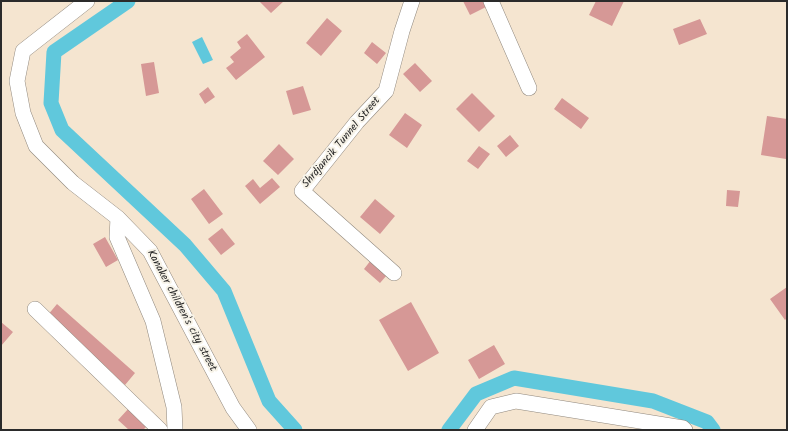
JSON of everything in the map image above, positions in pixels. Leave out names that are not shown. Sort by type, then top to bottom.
[{"type":"street","name":"Kanaker children's city street","points":[[87,1],[24,51],[17,81],[23,114],[36,146],[73,183],[118,218],[150,251],[233,408],[249,430]]},
{"type":"street","name":"Shrdjancik Tunnel Street","points":[[394,273],[302,191],[356,122],[386,91],[412,1]]},
{"type":"street","points":[[491,1],[529,88]]},
{"type":"street","points":[[118,218],[117,237],[153,321],[174,407],[175,430]]},
{"type":"street","points":[[35,309],[160,430]]},
{"type":"street","points":[[474,430],[491,407],[516,401],[683,428],[685,430]]},
{"type":"water","points":[[202,37],[213,60],[203,64],[192,42]]},
{"type":"building","points":[[259,1],[284,1],[271,13]]},
{"type":"building","points":[[463,1],[485,1],[488,6],[470,15]]},
{"type":"building","points":[[596,1],[624,1],[612,26],[589,15]]},
{"type":"building","points":[[327,18],[342,31],[321,56],[306,43]]},
{"type":"building","points":[[700,19],[707,34],[679,45],[673,29]]},
{"type":"building","points":[[247,34],[265,57],[236,80],[226,68],[234,62],[230,57],[241,48],[237,42]]},
{"type":"building","points":[[372,42],[386,53],[377,64],[364,53]]},
{"type":"building","points":[[154,62],[159,93],[146,96],[141,64]]},
{"type":"building","points":[[415,63],[432,81],[420,92],[403,74]]},
{"type":"building","points":[[303,86],[311,110],[293,115],[286,91]]},
{"type":"building","points":[[208,87],[215,97],[205,104],[199,94]]},
{"type":"building","points":[[472,93],[495,116],[479,132],[456,109]]},
{"type":"building","points":[[562,98],[589,118],[581,129],[554,109]]},
{"type":"building","points":[[405,113],[422,125],[407,148],[389,135]]},
{"type":"building","points":[[767,116],[787,119],[786,159],[761,155]]},
{"type":"building","points":[[510,135],[519,146],[506,157],[497,146]]},
{"type":"building","points":[[279,144],[294,159],[278,175],[263,161]]},
{"type":"building","points":[[479,146],[490,154],[478,169],[467,161]]},
{"type":"building","points":[[272,178],[280,187],[260,204],[245,186],[253,179],[260,188]]},
{"type":"building","points":[[204,189],[223,214],[209,224],[191,199]]},
{"type":"building","points":[[727,190],[740,191],[738,207],[726,206]]},
{"type":"building","points":[[375,199],[395,216],[380,234],[360,217]]},
{"type":"building","points":[[222,228],[235,244],[221,255],[208,239]]},
{"type":"building","points":[[105,237],[118,260],[106,267],[93,244]]},
{"type":"building","points":[[371,260],[387,275],[380,283],[364,269]]},
{"type":"building","points":[[787,287],[787,318],[785,320],[770,299]]},
{"type":"building","points":[[411,302],[439,353],[408,371],[379,320]]},
{"type":"building","points":[[57,304],[135,373],[125,385],[47,316]]},
{"type":"building","points":[[1,322],[13,332],[1,346]]},
{"type":"building","points":[[494,345],[505,364],[479,379],[468,360]]},
{"type":"building","points":[[129,408],[148,425],[143,430],[129,430],[118,420]]},
{"type":"waterway","points":[[128,1],[54,52],[51,103],[62,130],[185,245],[224,291],[269,401],[295,430]]},
{"type":"waterway","points":[[449,430],[476,394],[514,378],[653,401],[707,422],[713,430]]}]
